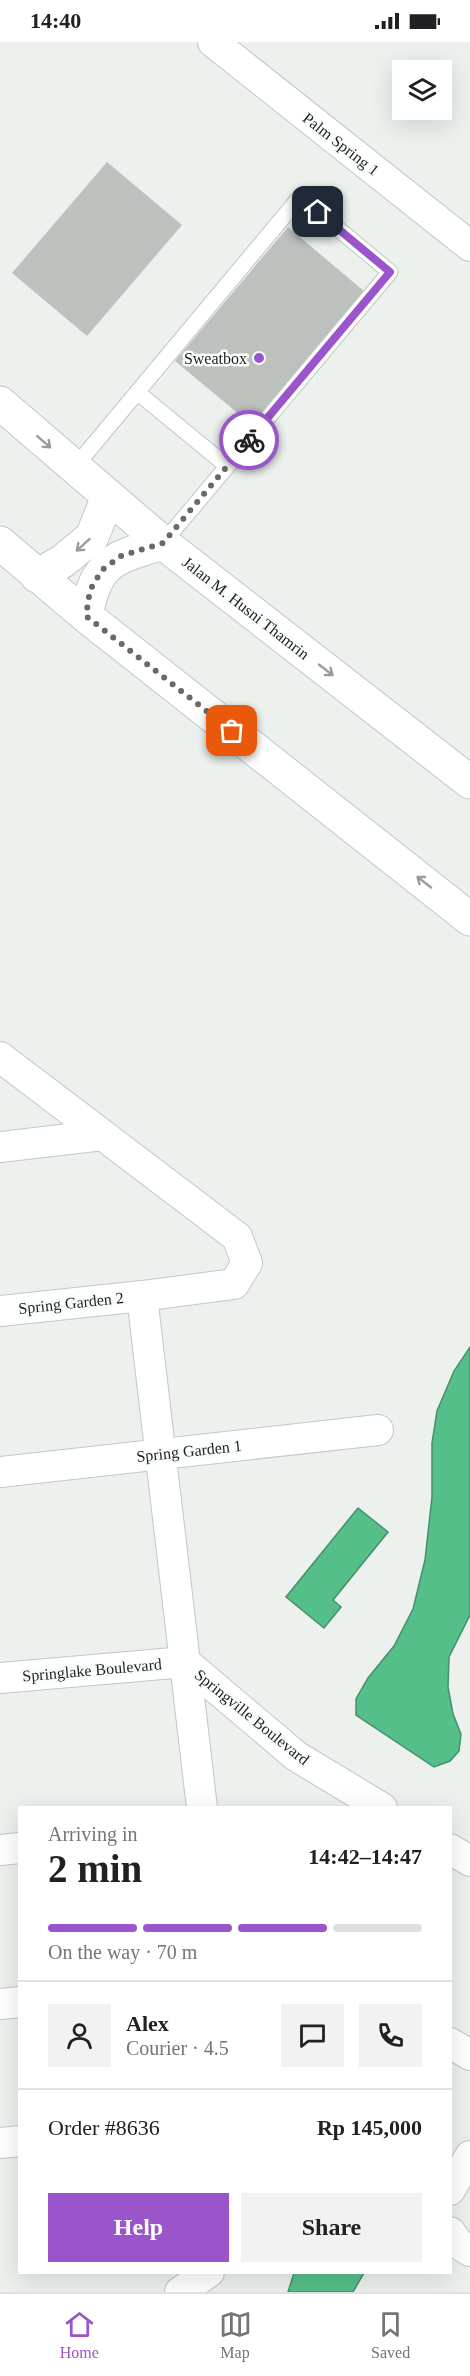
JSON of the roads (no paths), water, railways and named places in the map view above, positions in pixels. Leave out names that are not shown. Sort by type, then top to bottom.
[{"type":"main road","name":"Jalan M. Husni Thamrin","points":[[0,403],[163,543],[470,782]]},
{"type":"main road","points":[[37,576],[63,561],[92,537],[108,497]]},
{"type":"main road","points":[[0,543],[86,616],[470,919]]},
{"type":"main road","points":[[86,616],[90,590],[102,570],[121,556],[163,543]]},
{"type":"street","name":"Palm Spring 1","points":[[213,42],[470,246]]},
{"type":"street","points":[[0,1057],[103,1135]]},
{"type":"street","points":[[0,1147],[103,1135]]},
{"type":"street","name":"Spring Garden 2","points":[[0,1311],[234,1284],[247,1263],[237,1238],[103,1135]]},
{"type":"street","points":[[142,1296],[202,1806]]},
{"type":"street","name":"Spring Garden 1","points":[[0,1472],[378,1430]]},
{"type":"street","name":"Springlake Boulevard","points":[[0,1678],[185,1662]]},
{"type":"street","name":"Springville Boulevard","points":[[185,1662],[296,1756],[379,1806]]},
{"type":"street","points":[[0,1850],[18,1848]]},
{"type":"street","points":[[452,1850],[470,1861]]},
{"type":"street","points":[[0,2004],[18,2002]]},
{"type":"street","points":[[452,2044],[470,2055]]},
{"type":"street","points":[[0,2143],[18,2141]]},
{"type":"street","points":[[452,2187],[470,2156]]},
{"type":"street","points":[[180,2292],[206,2274]]},
{"type":"lane","points":[[74,468],[300,197],[390,272],[163,543]]},
{"type":"lane","points":[[137,392],[227,466]]},
{"type":"place","name":"Sweatbox","points":[[259,358]]}]
